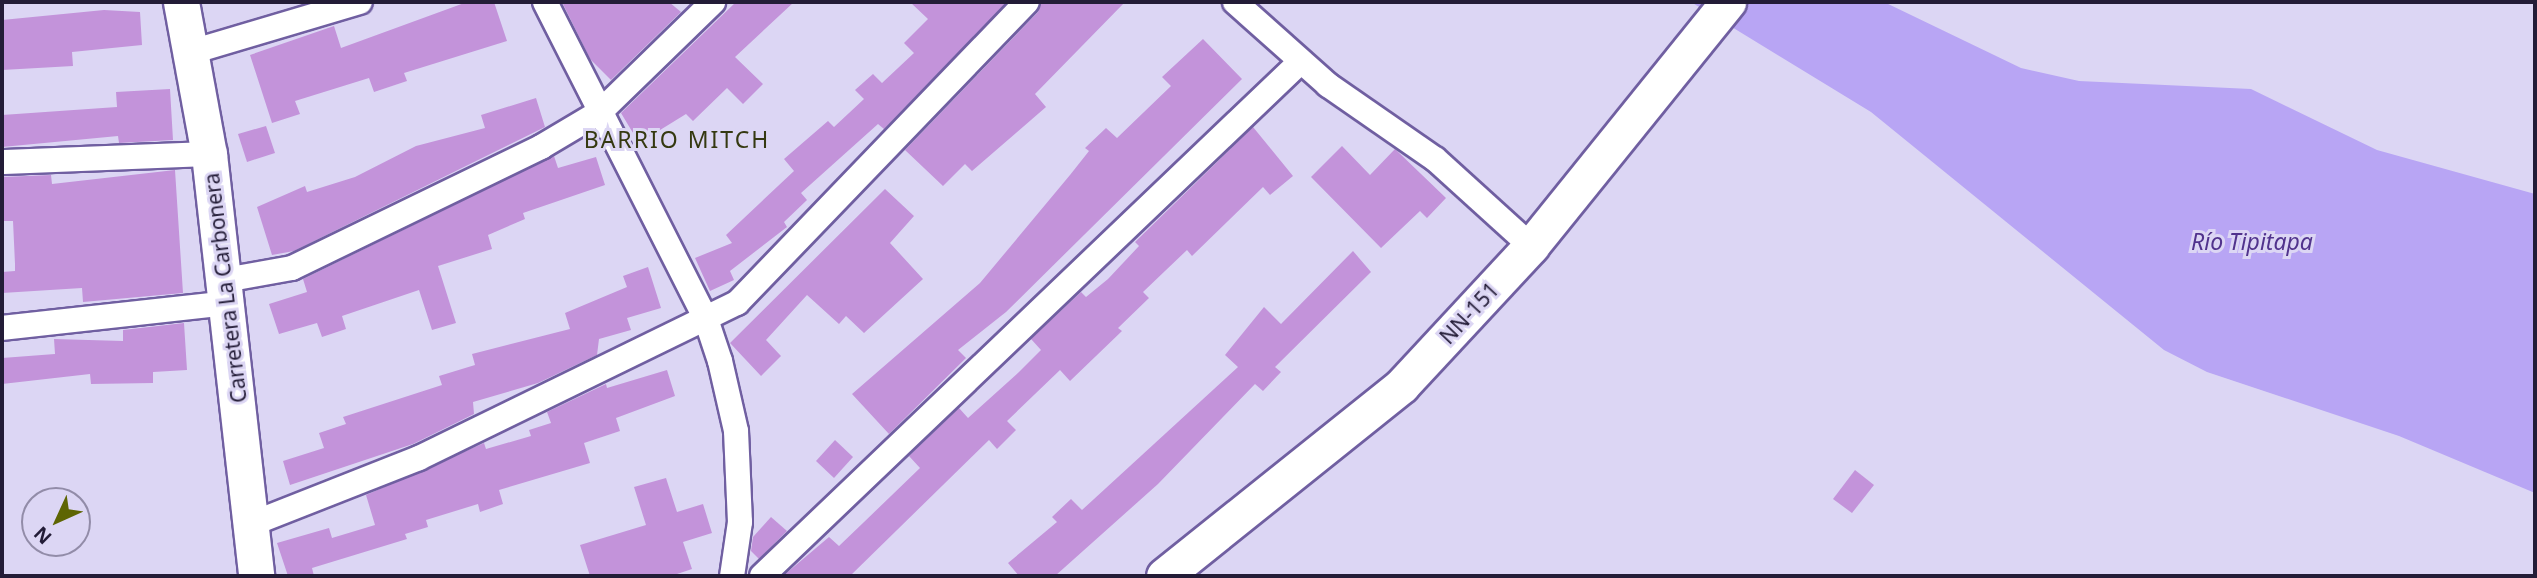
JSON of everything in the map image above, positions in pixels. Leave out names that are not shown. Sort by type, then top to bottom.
[{"type":"street","name":"Carretera La Carbonera","points":[[181,2],[209,154],[254,523],[256,576]]},
{"type":"street","points":[[191,52],[360,2]]},
{"type":"street","points":[[545,2],[707,322],[736,431],[740,522],[732,576]]},
{"type":"street","points":[[2,328],[226,292],[292,268],[541,147],[600,112],[713,2]]},
{"type":"street","points":[[254,523],[419,458],[566,383],[707,322],[737,303],[1027,2]]},
{"type":"street","points":[[1235,2],[1300,62],[1435,159],[1531,246]]},
{"type":"street","name":"NN-151","points":[[1164,576],[1402,385],[1531,246],[1728,2]]},
{"type":"street","points":[[762,576],[1300,62]]},
{"type":"street","points":[[2,162],[209,154]]},
{"type":"water","name":"Río Tipitapa","points":[[1691,2],[1884,2],[2021,68],[2079,81],[2251,89],[2377,150],[2535,194],[2535,493],[2399,436],[2207,372],[2164,350],[1871,112]]},
{"type":"building","points":[[467,2],[494,2],[507,41],[404,73],[407,81],[374,92],[369,78],[295,101],[300,114],[272,123],[250,55],[334,26],[341,48]]},
{"type":"building","points":[[562,2],[669,2],[681,12],[611,80],[590,59]]},
{"type":"building","points":[[736,2],[794,2],[735,57],[763,84],[743,104],[727,88],[693,121],[686,114],[639,143],[621,113]]},
{"type":"building","points":[[910,2],[1007,2],[884,129],[878,124],[801,193],[807,200],[784,222],[787,227],[730,271],[734,280],[710,291],[695,258],[732,243],[726,235],[794,171],[784,159],[828,121],[834,127],[864,99],[855,90],[873,74],[882,83],[914,53],[904,43],[928,19]]},
{"type":"building","points":[[1041,2],[1125,2],[1035,94],[1046,107],[972,171],[965,164],[943,186],[905,150],[1038,12]]},
{"type":"building","points":[[104,10],[140,12],[142,45],[72,52],[73,66],[2,70],[2,20]]},
{"type":"building","points":[[1203,39],[1242,79],[1006,312],[958,350],[966,358],[889,434],[852,394],[980,283],[1089,151],[1085,148],[1106,128],[1117,138],[1171,86],[1162,77]]},
{"type":"building","points":[[170,89],[173,140],[119,143],[118,136],[2,147],[2,115],[117,107],[116,92]]},
{"type":"building","points":[[536,98],[545,127],[294,251],[272,255],[257,207],[305,186],[307,192],[355,177],[416,146],[485,128],[481,115]]},
{"type":"building","points":[[266,126],[275,153],[247,162],[238,134]]},
{"type":"building","points":[[1253,127],[1293,176],[1270,195],[1263,187],[1192,256],[1187,250],[1143,292],[1149,298],[1118,328],[1122,331],[1070,381],[1060,370],[1007,421],[1016,430],[997,449],[989,440],[850,576],[783,576],[829,537],[839,546],[920,468],[909,456],[959,408],[968,418],[1019,372],[1041,350],[1031,339],[1081,292],[1086,297],[1108,279],[1139,246],[1135,242]]},
{"type":"building","points":[[1342,146],[1370,175],[1395,149],[1446,198],[1427,218],[1420,211],[1381,248],[1311,177]]},
{"type":"building","points":[[554,156],[558,168],[596,157],[605,185],[523,213],[525,219],[488,235],[492,249],[438,266],[456,323],[432,330],[419,290],[342,316],[346,329],[322,337],[317,323],[279,334],[269,304],[307,292],[303,279]]},
{"type":"building","points":[[175,170],[183,293],[83,302],[82,288],[2,293],[2,272],[15,271],[15,264],[13,221],[2,221],[2,177],[51,175],[52,184]]},
{"type":"building","points":[[885,189],[914,216],[890,243],[923,279],[864,333],[846,316],[839,324],[807,295],[766,340],[781,356],[761,376],[730,343]]},
{"type":"building","points":[[1353,251],[1371,272],[1275,367],[1281,372],[1263,391],[1255,384],[1158,484],[1055,576],[1019,576],[1008,563],[1057,522],[1052,517],[1071,499],[1082,510],[1238,367],[1225,355],[1264,307],[1281,324]]},
{"type":"building","points":[[648,267],[661,308],[627,318],[631,330],[599,339],[597,355],[538,383],[473,402],[474,414],[413,444],[290,485],[283,461],[324,448],[319,433],[346,424],[343,417],[442,385],[439,376],[475,365],[472,354],[570,329],[565,313],[627,287],[623,276]]},
{"type":"building","points":[[184,323],[187,370],[153,372],[153,383],[91,384],[90,374],[2,384],[2,358],[55,354],[54,339],[123,341],[123,330]]},
{"type":"building","points":[[667,370],[675,396],[616,418],[620,431],[584,443],[590,463],[499,490],[503,504],[480,512],[478,504],[426,520],[428,527],[405,534],[407,539],[312,568],[314,576],[288,576],[277,543],[329,528],[332,538],[375,525],[366,495],[484,443],[486,449],[531,436],[529,430],[551,423],[547,412],[606,384],[607,388]]},
{"type":"building","points":[[835,440],[853,457],[834,478],[816,461]]},
{"type":"building","points":[[1855,470],[1874,485],[1852,513],[1833,499]]},
{"type":"building","points":[[666,478],[677,512],[703,504],[712,533],[683,542],[692,569],[671,576],[590,576],[580,545],[646,525],[634,487]]},
{"type":"building","points":[[771,517],[787,531],[759,559],[751,551],[753,537]]},
{"type":"district","name":"BARRIO MITCH","points":[[677,139]]}]
